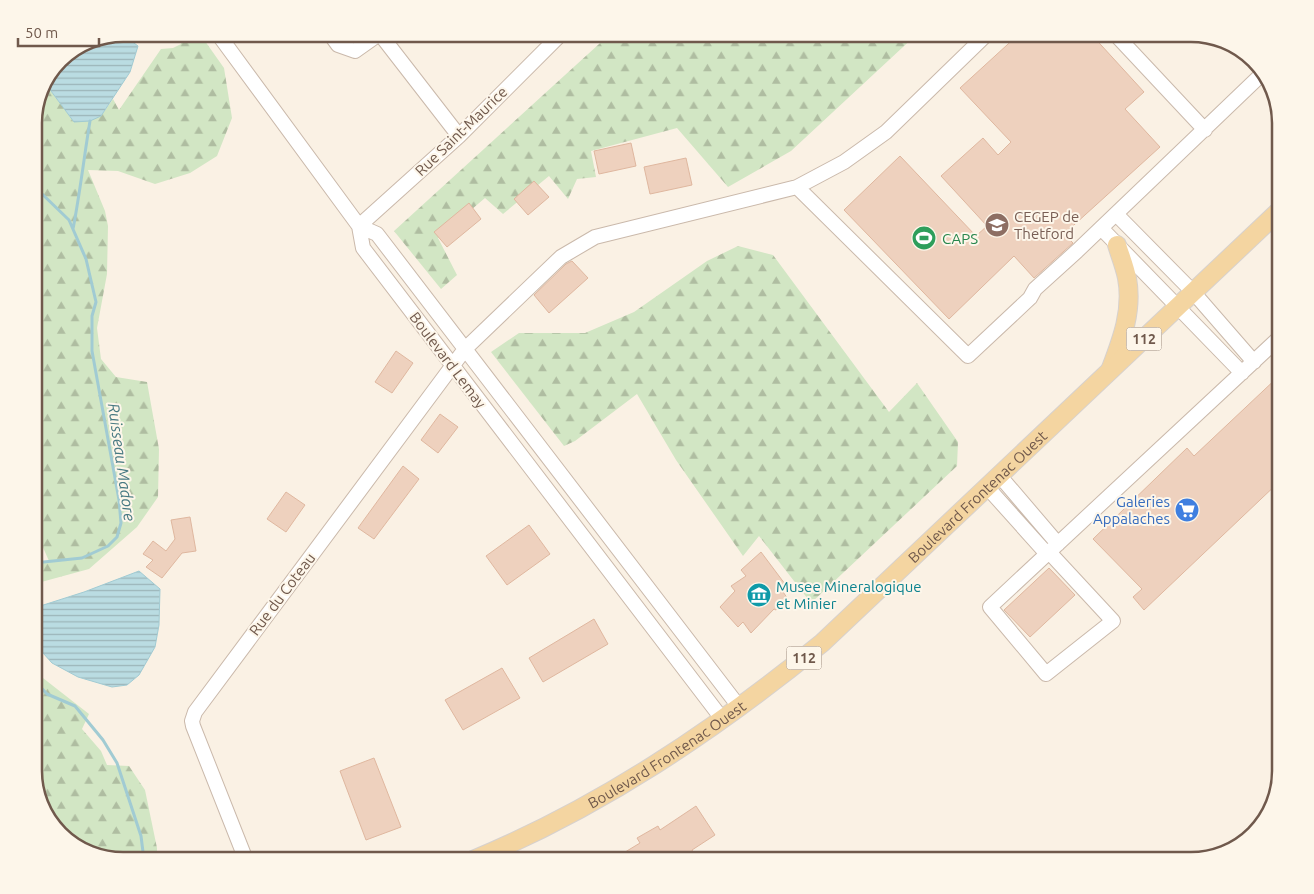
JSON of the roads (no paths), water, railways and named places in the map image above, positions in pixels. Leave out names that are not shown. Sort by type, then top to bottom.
[{"type":"main road","name":"Boulevard Frontenac Ouest","points":[[492,852],[521,840],[629,782],[740,708],[822,644],[1272,218]]},
{"type":"main road","points":[[1110,371],[1126,326],[1130,299],[1127,277],[1117,244]]},
{"type":"street","name":"Boulevard Lemay","points":[[224,42],[359,226],[363,248],[723,720]]},
{"type":"street","points":[[336,42],[338,45],[355,51],[368,42]]},
{"type":"street","points":[[386,42],[459,136]]},
{"type":"street","name":"Rue Saint-Maurice","points":[[359,226],[459,136],[552,42]]},
{"type":"street","name":"Rue du Coteau","points":[[243,852],[192,721],[195,712],[465,349],[561,258],[595,237],[797,187],[844,162],[886,132],[979,42]]},
{"type":"street","points":[[1122,42],[1205,130]]},
{"type":"street","points":[[797,187],[968,356],[1030,298],[1034,289],[1116,214],[1258,78]]},
{"type":"street","points":[[1116,214],[1194,293],[1254,362]]},
{"type":"street","name":"Boulevard Lemay","points":[[359,226],[377,234],[740,708]]},
{"type":"street","points":[[1101,228],[1242,373]]},
{"type":"street","points":[[993,481],[1051,550],[1112,621],[1046,674],[990,607],[1051,550],[1254,362],[1272,345]]},
{"type":"street","points":[[548,491],[562,476]]},
{"type":"street","points":[[654,630],[669,615]]},
{"type":"water","points":[[123,42],[133,42],[138,46],[130,72],[101,116],[90,121],[74,122],[51,91],[59,74],[83,53],[108,44]]},
{"type":"water","points":[[139,571],[160,589],[159,625],[155,647],[139,675],[127,685],[112,687],[78,677],[52,663],[43,653],[43,605]]},
{"type":"waterway","points":[[73,229],[90,121]]},
{"type":"waterway","name":"Ruisseau Madore","points":[[43,195],[69,220],[86,259],[96,302],[92,316],[92,351],[119,500],[121,523],[117,537],[108,546],[82,558],[43,562]]},
{"type":"waterway","name":"Ruisseau Madore","points":[[43,690],[47,694],[75,706],[103,740],[117,763],[141,836],[143,852]]},
{"type":"place","name":"CEGEP de Thetford","points":[[997,225]]},
{"type":"place","name":"CAPS","points":[[924,238]]},
{"type":"place","name":"Galeries Appalaches","points":[[1187,510]]},
{"type":"place","name":"Musee Mineralogique et Minier","points":[[759,595]]}]
